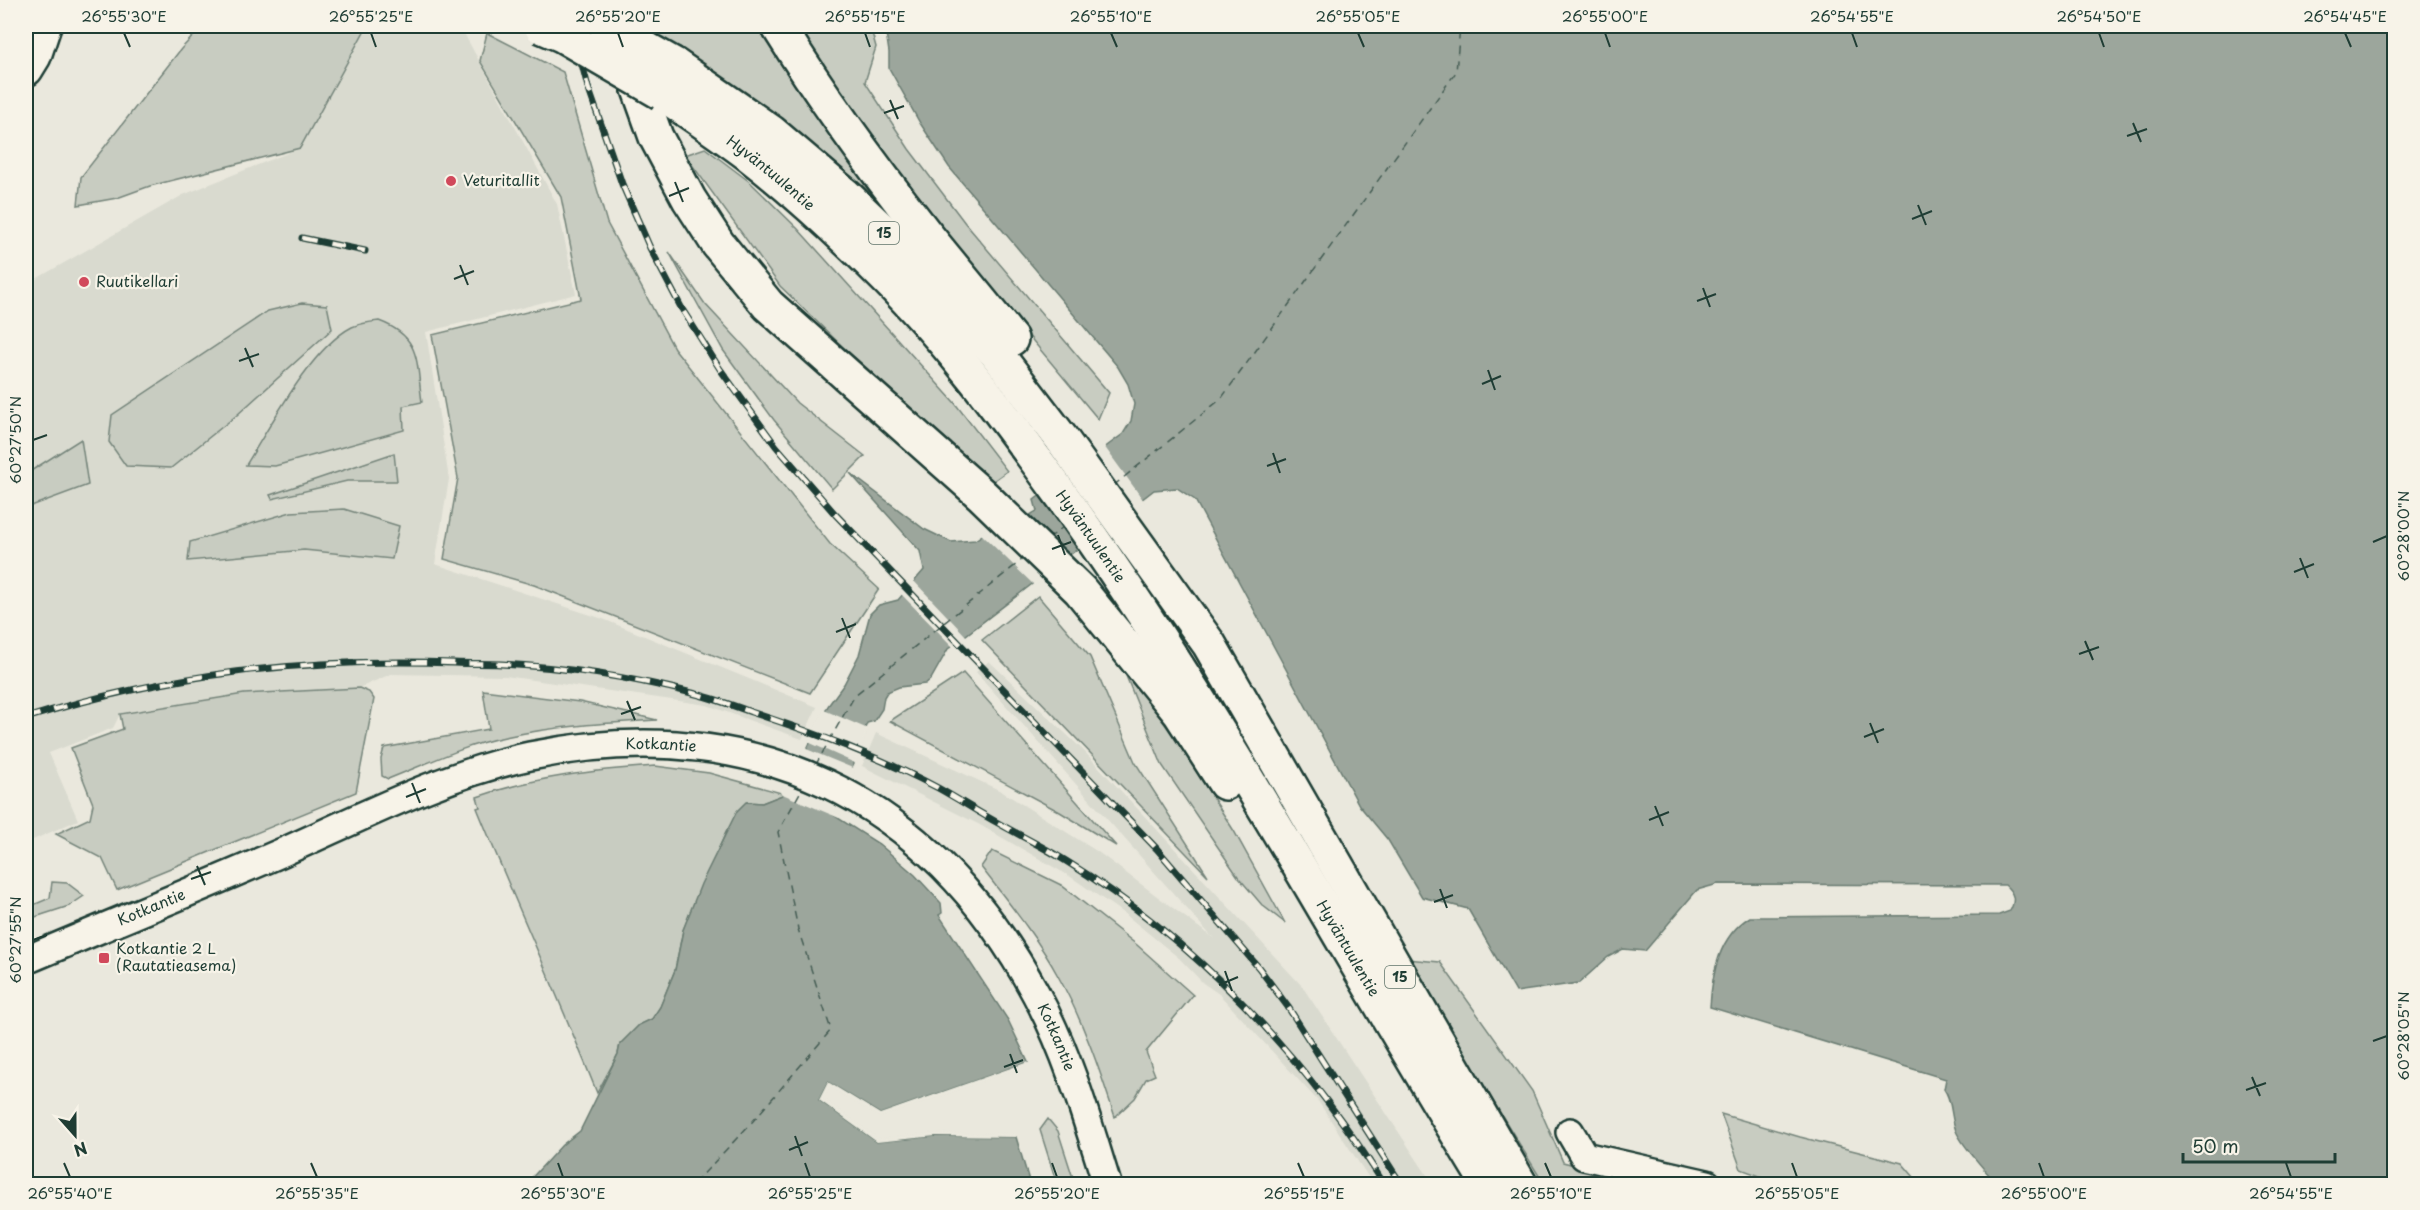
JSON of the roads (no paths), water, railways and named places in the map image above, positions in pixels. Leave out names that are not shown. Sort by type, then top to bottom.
[{"type":"main road","points":[[26,33],[33,26]]},
{"type":"main road","points":[[26,69],[34,56],[44,26]]},
{"type":"main road","name":"Hyväntuulentie","points":[[541,26],[667,79],[771,132],[844,194],[900,248],[996,353],[1061,438],[1209,644],[1520,1185]]},
{"type":"main road","name":"Hyväntuulentie","points":[[606,26],[748,154],[826,220],[881,273],[962,364],[1034,457],[1113,566],[1193,689],[1310,882],[1488,1185]]},
{"type":"main road","points":[[620,26],[656,137],[689,199],[718,244],[768,304],[982,495],[1080,590],[1180,713],[1236,801],[1310,882]]},
{"type":"main road","points":[[778,26],[806,71],[870,159],[924,231],[1011,339],[1061,438]]},
{"type":"street","name":"Kotkantie","points":[[26,960],[387,805],[479,770],[528,757],[617,745],[662,744],[731,751],[772,762],[812,777],[851,796],[909,834],[962,885],[990,919],[1036,995],[1061,1048],[1107,1185]]},
{"type":"street","points":[[1570,1132],[1584,1156],[1707,1185]]},
{"type":"railway","points":[[572,26],[588,87],[622,184],[650,248],[682,309],[720,369],[776,446],[835,514],[1157,849],[1259,968],[1288,1007],[1401,1184]]},
{"type":"railway","points":[[302,238],[365,251]]},
{"type":"railway","points":[[26,718],[133,690],[237,672],[290,666],[398,662],[525,665],[573,670],[668,687],[729,704],[799,728],[846,746],[938,788],[1058,856],[1114,893],[1159,927],[1202,964],[1282,1046],[1318,1090],[1384,1184]]},
{"type":"place","name":"Veturitallit","points":[[451,181]]},
{"type":"place","name":"Ruutikellari","points":[[84,282]]},
{"type":"place","name":"Kotkantie 2 L (Rautatieasema)","points":[[104,958]]}]
